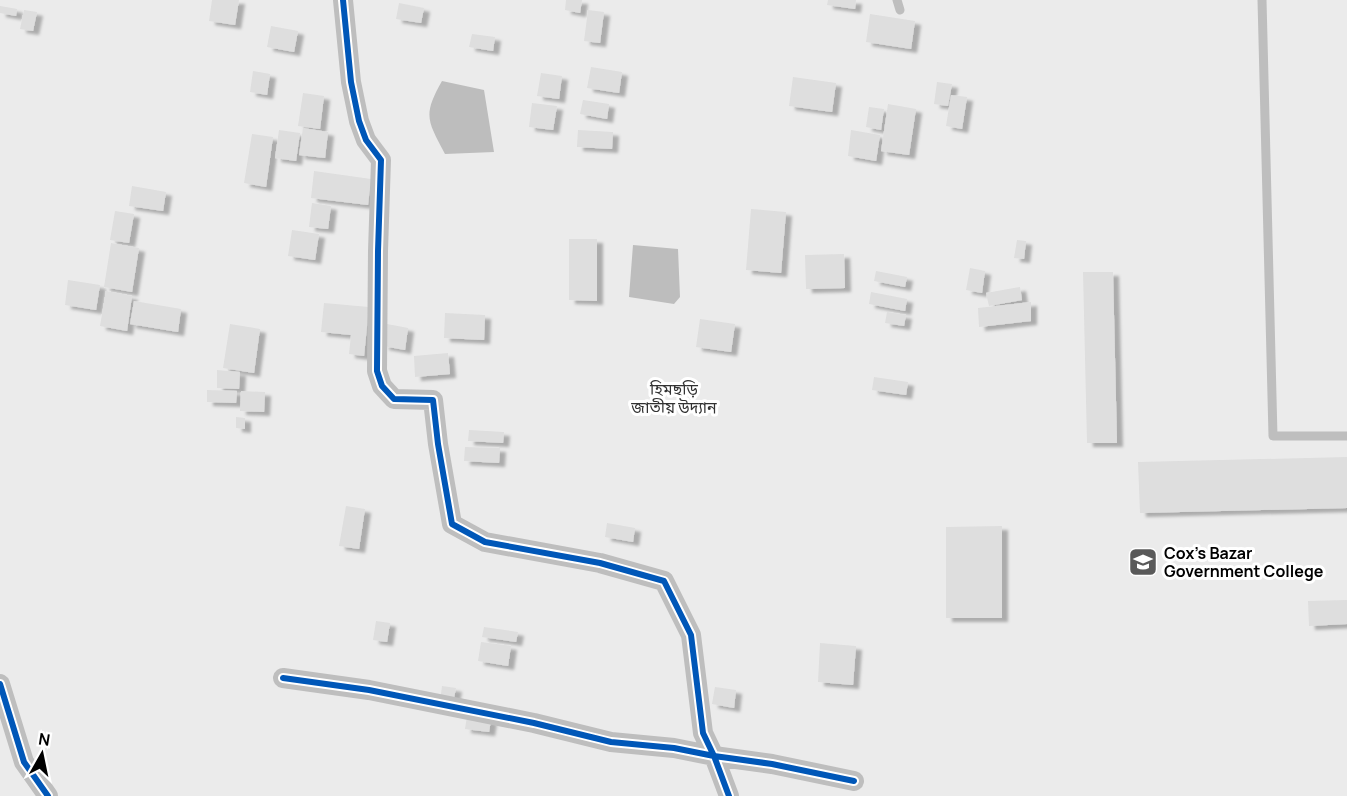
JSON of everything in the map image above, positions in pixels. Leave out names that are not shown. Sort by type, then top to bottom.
[{"type":"street","points":[[343,0],[351,82],[359,122],[366,140],[381,160],[377,371],[382,386],[394,399],[434,400],[438,444],[453,524],[485,542],[600,563],[664,582],[691,635],[703,733],[729,796]]},
{"type":"street","points":[[283,678],[369,690],[534,723],[611,742],[674,748],[772,764],[854,781]]},
{"type":"street","points":[[0,684],[24,762],[48,796]]},
{"type":"lane","points":[[1262,0],[1273,436],[1347,436]]},
{"type":"green space","name":"হিমছড়ি জাতীয় উদ্যান","points":[[0,0],[1347,0],[1347,796],[0,796]]},
{"type":"shaded area","points":[[442,81],[484,90],[494,152],[445,154],[431,126],[430,118],[432,103]]},
{"type":"shaded area","points":[[633,245],[678,249],[680,297],[674,304],[629,297]]},
{"type":"building","points":[[212,0],[239,0],[235,25],[209,21]]},
{"type":"building","points":[[566,0],[582,0],[580,13],[565,10]]},
{"type":"building","points":[[828,0],[856,0],[855,9],[827,5]]},
{"type":"building","points":[[399,3],[424,8],[421,23],[396,19]]},
{"type":"building","points":[[0,6],[17,9],[16,16],[0,13]]},
{"type":"building","points":[[24,10],[37,12],[33,31],[20,29]]},
{"type":"building","points":[[588,10],[604,12],[600,43],[584,41]]},
{"type":"building","points":[[870,14],[915,21],[911,49],[866,42]]},
{"type":"building","points":[[271,26],[298,31],[294,52],[267,47]]},
{"type":"building","points":[[472,34],[495,37],[493,51],[469,47]]},
{"type":"building","points":[[591,67],[622,72],[619,93],[587,88]]},
{"type":"building","points":[[253,71],[270,74],[267,95],[250,92]]},
{"type":"building","points":[[541,73],[562,76],[559,99],[537,96]]},
{"type":"building","points":[[793,77],[836,83],[832,112],[789,106]]},
{"type":"building","points":[[937,82],[952,84],[948,106],[934,104]]},
{"type":"building","points":[[303,93],[324,96],[320,129],[298,126]]},
{"type":"building","points":[[951,95],[967,97],[962,129],[946,126]]},
{"type":"building","points":[[583,100],[609,104],[607,119],[580,114]]},
{"type":"building","points":[[532,103],[557,106],[553,130],[529,127]]},
{"type":"building","points":[[888,104],[916,109],[909,155],[881,151]]},
{"type":"building","points":[[869,107],[884,109],[881,130],[866,127]]},
{"type":"building","points":[[303,128],[328,132],[325,158],[299,155]]},
{"type":"building","points":[[279,130],[300,133],[296,161],[275,158]]},
{"type":"building","points":[[578,130],[613,132],[612,149],[577,147]]},
{"type":"building","points":[[851,130],[880,135],[876,161],[848,156]]},
{"type":"building","points":[[252,134],[273,137],[266,187],[244,183]]},
{"type":"building","points":[[314,171],[371,179],[368,205],[311,198]]},
{"type":"building","points":[[132,186],[166,192],[163,211],[129,206]]},
{"type":"building","points":[[312,203],[331,206],[328,229],[309,227]]},
{"type":"building","points":[[751,209],[786,212],[781,273],[746,270]]},
{"type":"building","points":[[115,211],[134,214],[129,243],[110,240]]},
{"type":"building","points":[[292,230],[319,234],[315,260],[288,256]]},
{"type":"building","points":[[569,239],[597,239],[597,301],[569,300]]},
{"type":"building","points":[[1017,240],[1026,241],[1024,259],[1014,258]]},
{"type":"building","points":[[111,243],[139,248],[132,292],[104,287]]},
{"type":"building","points":[[844,254],[845,288],[806,289],[805,255]]},
{"type":"building","points":[[970,268],[985,271],[982,293],[966,290]]},
{"type":"building","points":[[876,271],[907,277],[905,287],[874,281]]},
{"type":"building","points":[[1083,272],[1113,272],[1117,443],[1087,443]]},
{"type":"building","points":[[68,280],[100,285],[96,310],[65,305]]},
{"type":"building","points":[[1020,287],[1022,300],[989,306],[986,293]]},
{"type":"building","points":[[106,291],[132,296],[127,331],[100,326]]},
{"type":"building","points":[[871,292],[907,299],[905,311],[869,304]]},
{"type":"building","points":[[134,301],[181,309],[178,332],[130,324]]},
{"type":"building","points":[[1031,302],[1031,321],[979,327],[978,308]]},
{"type":"building","points":[[324,303],[369,307],[364,356],[349,354],[351,335],[321,332]]},
{"type":"building","points":[[887,312],[906,315],[904,326],[885,323]]},
{"type":"building","points":[[445,313],[485,315],[484,340],[444,338]]},
{"type":"building","points":[[700,319],[735,324],[731,352],[696,347]]},
{"type":"building","points":[[230,324],[260,329],[254,373],[223,368]]},
{"type":"building","points":[[387,324],[408,328],[405,350],[383,346]]},
{"type":"building","points":[[448,353],[450,374],[415,377],[414,356]]},
{"type":"building","points":[[217,370],[240,372],[239,389],[217,388]]},
{"type":"building","points":[[874,377],[908,382],[906,395],[872,390]]},
{"type":"building","points":[[207,390],[237,391],[236,403],[207,402]]},
{"type":"building","points":[[241,391],[265,392],[264,412],[240,411]]},
{"type":"building","points":[[236,417],[245,418],[245,429],[236,428]]},
{"type":"building","points":[[469,430],[504,432],[503,443],[468,441]]},
{"type":"building","points":[[465,447],[500,448],[499,463],[464,461]]},
{"type":"building","points":[[1347,457],[1347,508],[1140,513],[1138,462]]},
{"type":"building","points":[[346,506],[365,509],[359,549],[339,546]]},
{"type":"building","points":[[607,523],[635,528],[633,542],[605,537]]},
{"type":"building","points":[[1002,526],[1002,618],[946,618],[946,527]]},
{"type":"building","points":[[1347,600],[1347,624],[1309,626],[1308,601]]},
{"type":"building","points":[[376,621],[390,623],[387,642],[373,640]]},
{"type":"building","points":[[484,627],[518,632],[516,642],[482,637]]},
{"type":"building","points":[[481,642],[511,646],[508,666],[478,661]]},
{"type":"building","points":[[820,643],[856,646],[853,685],[818,682]]},
{"type":"building","points":[[442,686],[456,688],[453,703],[440,701]]},
{"type":"building","points":[[715,687],[736,690],[734,708],[712,704]]},
{"type":"building","points":[[467,716],[491,720],[489,732],[465,729]]},
{"type":"cycle path","points":[[343,0],[351,82],[359,121],[366,140],[381,160],[377,371],[382,386],[394,399],[433,400],[452,524],[485,542],[600,563],[664,581],[691,635],[703,733],[714,756],[772,764],[854,781]]},
{"type":"cycle path","points":[[283,678],[369,690],[534,723],[611,742],[674,748],[714,756],[729,796]]},
{"type":"cycle path","points":[[0,684],[24,762],[48,796]]},
{"type":"place","name":"Cox's Bazar Government College","points":[[1143,562]]}]
